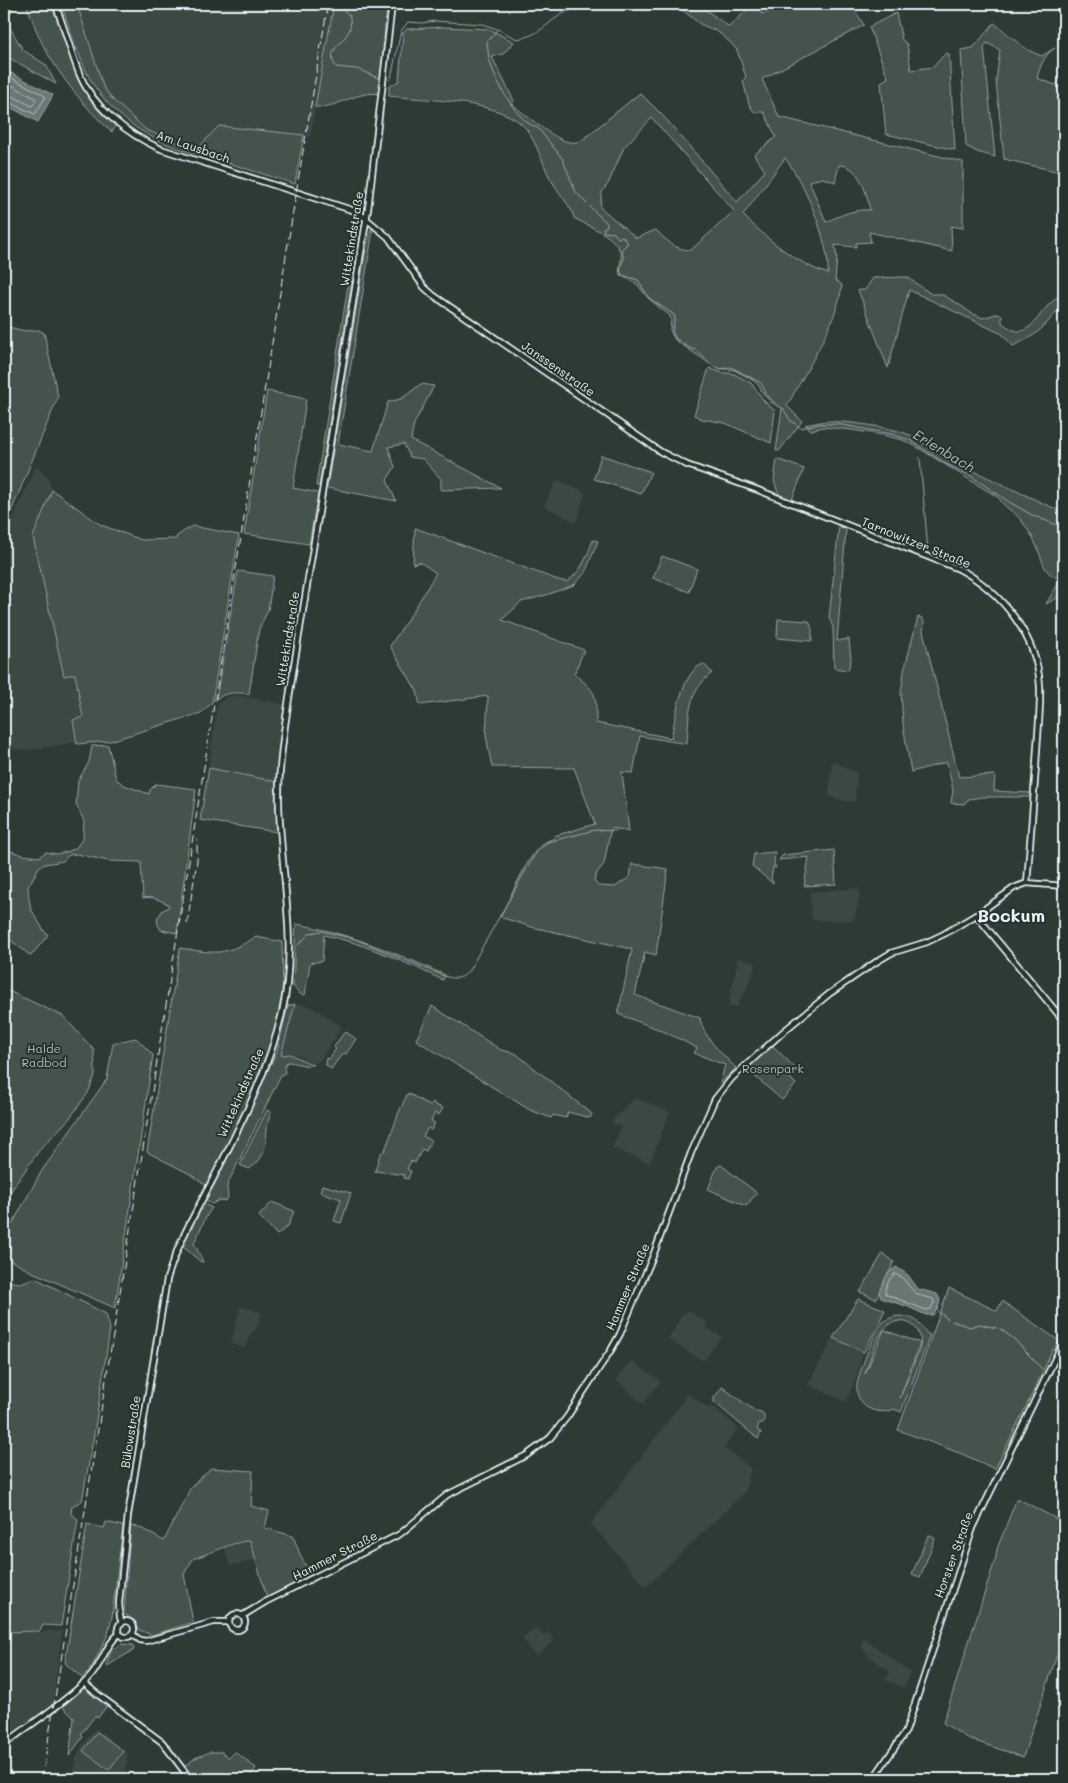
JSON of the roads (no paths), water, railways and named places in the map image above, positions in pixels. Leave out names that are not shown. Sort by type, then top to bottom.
[{"type":"main road","name":"Am Lausbach","points":[[55,4],[80,75],[96,101],[122,127],[161,149],[352,209],[366,218]]},
{"type":"main road","name":"Wittekindstraße","points":[[178,1246],[256,1092],[271,1051],[288,979],[289,916],[279,804],[283,739],[366,218],[392,4]]},
{"type":"main road","name":"Janssenstraße","points":[[366,218],[388,238],[424,287],[441,301],[661,452],[687,465],[768,494]]},
{"type":"main road","name":"Tarnowitzer Straße","points":[[768,494],[958,569],[988,589],[1013,616],[1028,640],[1037,667],[1040,685],[1027,883]]},
{"type":"main road","points":[[1027,883],[1064,886]]},
{"type":"main road","name":"Hammer Straße","points":[[242,1616],[400,1534],[448,1495],[527,1455],[550,1438],[567,1417],[617,1340],[651,1259],[701,1127],[726,1084],[818,1002],[876,962],[891,953],[933,940],[976,915],[1009,891],[1027,883]]},
{"type":"main road","points":[[976,915],[1064,1021]]},
{"type":"main road","name":"Bülowstraße","points":[[122,1623],[120,1603],[130,1506],[166,1279],[178,1246]]},
{"type":"main road","name":"Horster Straße","points":[[873,1779],[906,1731],[973,1528],[1064,1340]]},
{"type":"main road","points":[[237,1614],[242,1616],[245,1623],[240,1630],[231,1628],[229,1622],[233,1615],[237,1614]]},
{"type":"main road","points":[[119,1634],[118,1628],[122,1623],[128,1622],[131,1623],[134,1629],[132,1634]]},
{"type":"main road","points":[[132,1634],[140,1640],[146,1641],[214,1622],[229,1622]]},
{"type":"main road","points":[[119,1634],[124,1637],[132,1634]]},
{"type":"main road","points":[[4,1745],[84,1683],[97,1668],[114,1638],[119,1634]]},
{"type":"main road","points":[[84,1683],[162,1742],[190,1779]]},
{"type":"water","points":[[4,69],[53,95],[38,122],[4,104]]},
{"type":"water","points":[[896,1267],[908,1275],[918,1289],[937,1294],[940,1300],[938,1308],[933,1315],[926,1315],[881,1298],[879,1291],[888,1273]]},
{"type":"waterway","points":[[389,80],[401,31],[408,22],[422,23],[435,21],[482,24],[517,39],[538,31],[566,12],[593,4]]},
{"type":"waterway","points":[[330,6],[340,7],[350,16],[350,28],[332,56],[336,67],[357,69],[378,78]]},
{"type":"waterway","points":[[497,30],[487,42],[488,55],[502,90],[522,118],[538,128],[562,158],[576,192],[587,204]]},
{"type":"waterway","points":[[590,207],[607,223],[607,226],[603,228],[604,232],[614,233],[618,238],[622,236],[628,243],[621,250],[624,258],[620,269],[622,275],[638,280],[649,298],[674,315],[672,332],[676,339],[691,349],[696,350],[713,366],[721,369],[731,367],[761,383],[767,395],[775,403]]},
{"type":"waterway","name":"Erlenbach","points":[[783,408],[790,420],[801,428],[819,424],[837,424],[891,434],[910,440],[946,464],[971,476],[1009,502],[1032,515],[1064,528]]},
{"type":"waterway","points":[[920,458],[928,551]]},
{"type":"waterway","points":[[298,945],[310,933],[321,931],[355,939],[444,976],[460,978],[471,967],[538,850],[548,842],[595,830],[616,831]]},
{"type":"waterway","points":[[936,1310],[948,1319]]},
{"type":"waterway","points":[[952,1321],[970,1327],[979,1324],[996,1328]]},
{"type":"waterway","points":[[1000,1329],[1014,1339],[1042,1369]]},
{"type":"waterway","points":[[1015,1446],[1064,1346]]},
{"type":"railway","points":[[42,1779],[328,4]]},
{"type":"railway","points":[[187,924],[197,861],[197,839]]},
{"type":"district","name":"Bockum","points":[[1011,916]]},
{"type":"park label","name":"Halde Radbod","points":[[44,1056]]},
{"type":"park label","name":"Rosenpark","points":[[773,1069]]}]
